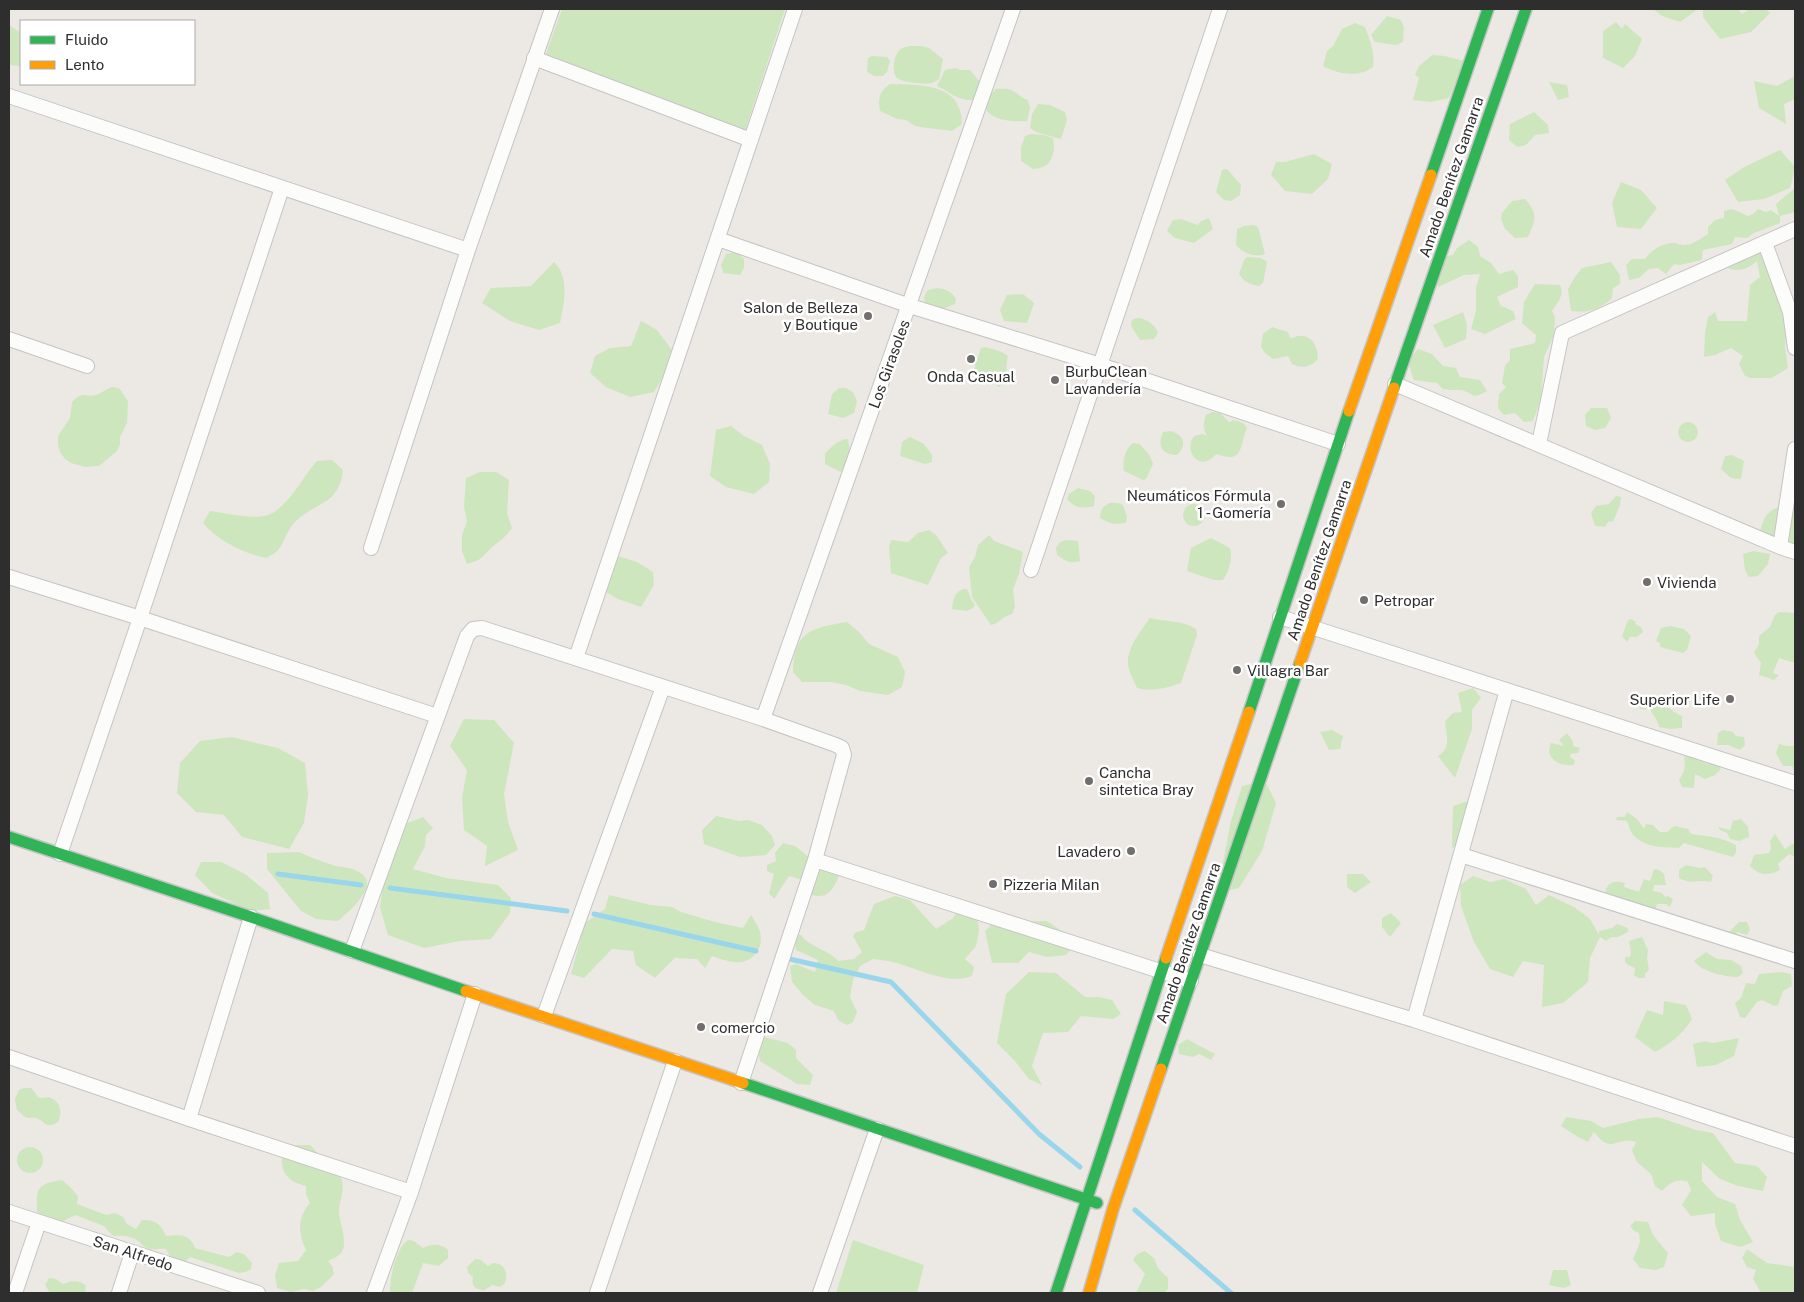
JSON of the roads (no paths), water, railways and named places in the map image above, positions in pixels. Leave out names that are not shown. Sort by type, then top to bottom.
[{"type":"main road","name":"Amado Benítez Gamarra","points":[[1056,1293],[1338,444],[1488,9]]},
{"type":"main road","name":"Amado Benítez Gamarra","points":[[1089,1293],[1113,1209],[1395,384],[1526,9]]},
{"type":"main road","points":[[9,837],[252,917],[474,994],[675,1060],[1113,1209]]},
{"type":"street","points":[[371,548],[468,250],[552,9]]},
{"type":"street","points":[[576,658],[795,9]]},
{"type":"street","name":"Los Girasoles","points":[[763,719],[1013,9]]},
{"type":"street","points":[[1031,570],[1220,9]]},
{"type":"street","points":[[534,58],[751,140]]},
{"type":"street","points":[[9,96],[468,250]]},
{"type":"street","points":[[60,854],[282,188]]},
{"type":"street","points":[[1538,444],[1562,333],[1795,230]]},
{"type":"street","points":[[718,239],[910,306],[1100,365],[1338,444]]},
{"type":"street","points":[[1765,243],[1790,312],[1795,348]]},
{"type":"street","points":[[9,339],[87,366]]},
{"type":"street","points":[[1395,384],[1795,552]]},
{"type":"street","points":[[1780,547],[1795,449]]},
{"type":"street","points":[[9,577],[437,716]]},
{"type":"street","points":[[1280,617],[1795,783]]},
{"type":"street","points":[[352,951],[467,636],[473,629],[482,628],[763,719],[842,748],[844,755],[815,860],[741,1083]]},
{"type":"street","points":[[544,1016],[663,687]]},
{"type":"street","points":[[1414,1020],[1507,690]]},
{"type":"street","points":[[1461,855],[1795,961]]},
{"type":"street","points":[[815,860],[1191,981]]},
{"type":"street","points":[[189,1119],[252,917]]},
{"type":"street","points":[[1200,955],[1414,1020],[1795,1146]]},
{"type":"street","points":[[374,1293],[411,1192],[474,994]]},
{"type":"street","points":[[9,1057],[411,1192]]},
{"type":"street","points":[[597,1293],[675,1060]]},
{"type":"street","points":[[820,1293],[877,1129]]},
{"type":"street","name":"San Alfredo","points":[[9,1212],[258,1293]]},
{"type":"street","points":[[15,1293],[39,1222]]},
{"type":"street","points":[[119,1293],[132,1253]]},
{"type":"waterway","points":[[278,874],[361,885]]},
{"type":"waterway","points":[[390,888],[567,911]]},
{"type":"waterway","points":[[594,914],[756,951]]},
{"type":"waterway","points":[[785,958],[891,982],[1039,1134],[1080,1167]]},
{"type":"waterway","points":[[1135,1210],[1231,1293]]},
{"type":"place","name":"Salon de Belleza y Boutique","points":[[868,316]]},
{"type":"place","name":"Onda Casual","points":[[971,359]]},
{"type":"place","name":"BurbuClean Lavandería","points":[[1055,380]]},
{"type":"place","name":"Neumáticos Fórmula 1 - Gomería","points":[[1281,504]]},
{"type":"place","name":"Vivienda","points":[[1647,582]]},
{"type":"place","name":"Petropar","points":[[1364,600]]},
{"type":"place","name":"Villagra Bar","points":[[1237,670]]},
{"type":"place","name":"Superior Life","points":[[1730,699]]},
{"type":"place","name":"Cancha sintetica Bray","points":[[1089,781]]},
{"type":"place","name":"Lavadero","points":[[1131,851]]},
{"type":"place","name":"Pizzeria Milan","points":[[993,884]]},
{"type":"place","name":"comercio","points":[[701,1027]]}]
